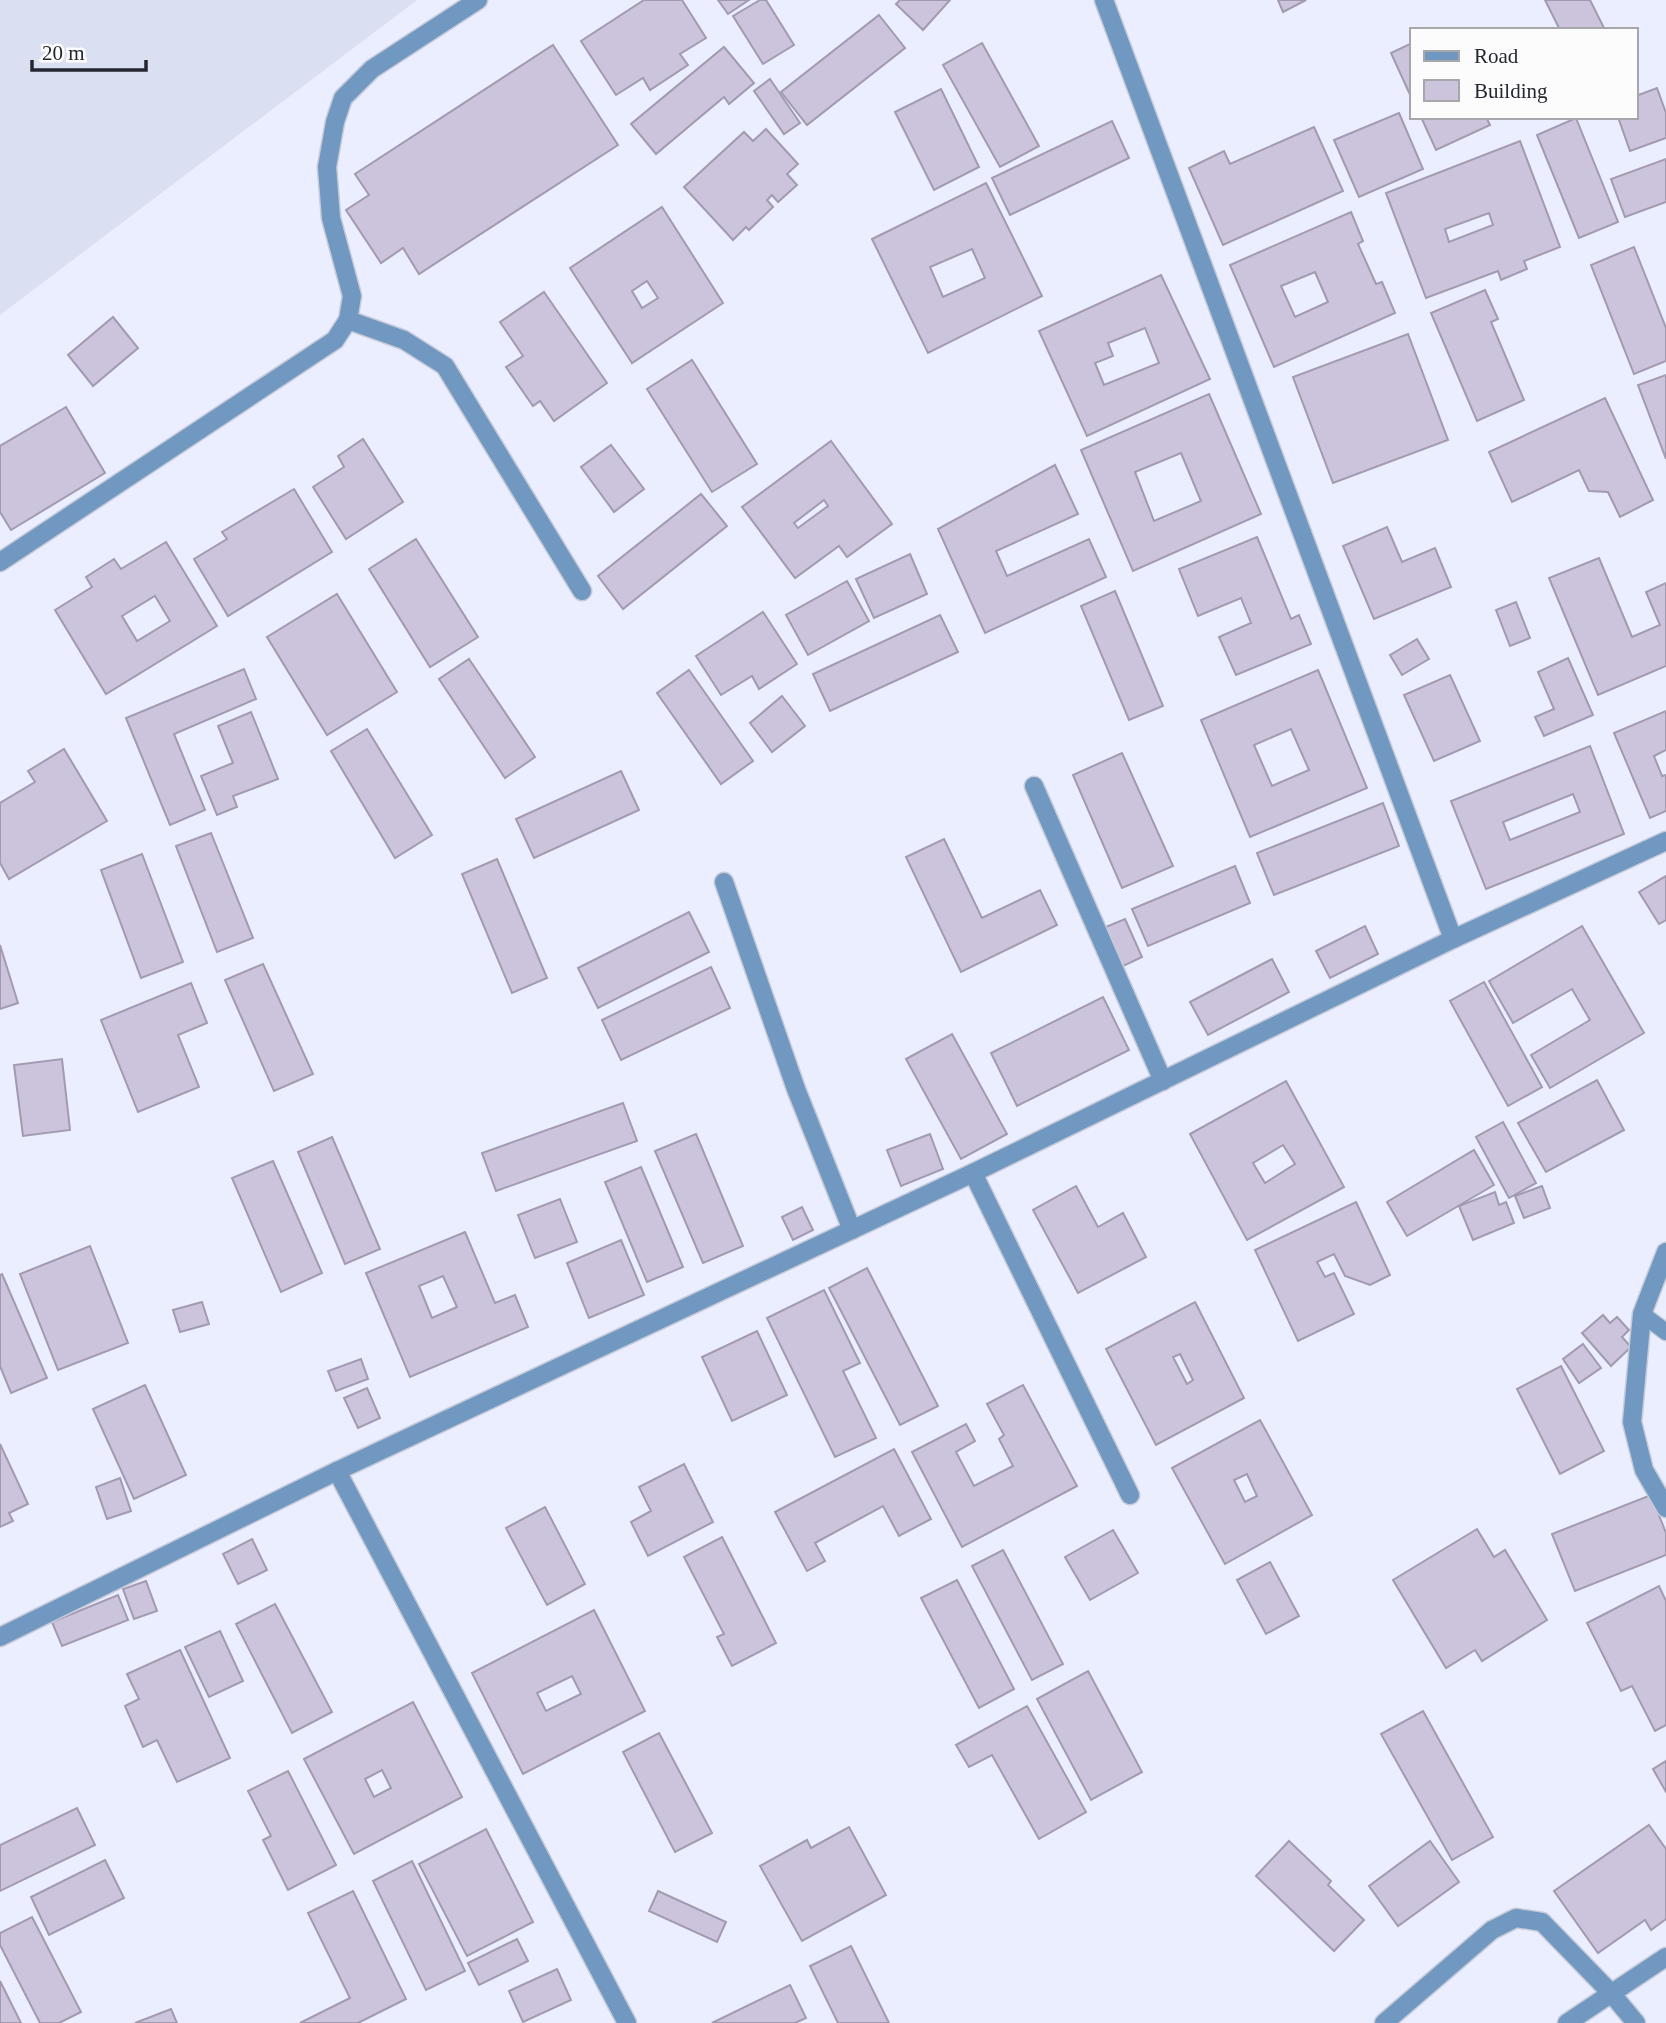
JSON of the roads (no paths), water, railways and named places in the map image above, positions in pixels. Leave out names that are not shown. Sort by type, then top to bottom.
[{"type":"street","points":[[0,562],[335,340],[348,320],[352,296],[331,218],[327,167],[335,122],[343,98],[372,69],[478,0]]},
{"type":"street","points":[[1104,0],[1453,939]]},
{"type":"street","points":[[348,320],[404,340],[445,366],[582,591]]},
{"type":"street","points":[[1034,786],[1163,1081]]},
{"type":"street","points":[[0,1637],[337,1471],[973,1173],[1453,939],[1666,841]]},
{"type":"street","points":[[724,882],[796,1089],[852,1230]]},
{"type":"street","points":[[973,1173],[1130,1494]]},
{"type":"street","points":[[1666,1252],[1642,1314],[1632,1422],[1644,1470],[1666,1508]]},
{"type":"street","points":[[337,1471],[628,2023]]},
{"type":"street","points":[[1384,2023],[1492,1930],[1516,1918],[1542,1922],[1611,1993],[1636,2023]]},
{"type":"street","points":[[1567,2023],[1666,1957]]},
{"type":"lane","points":[[1642,1314],[1666,1332]]}]
